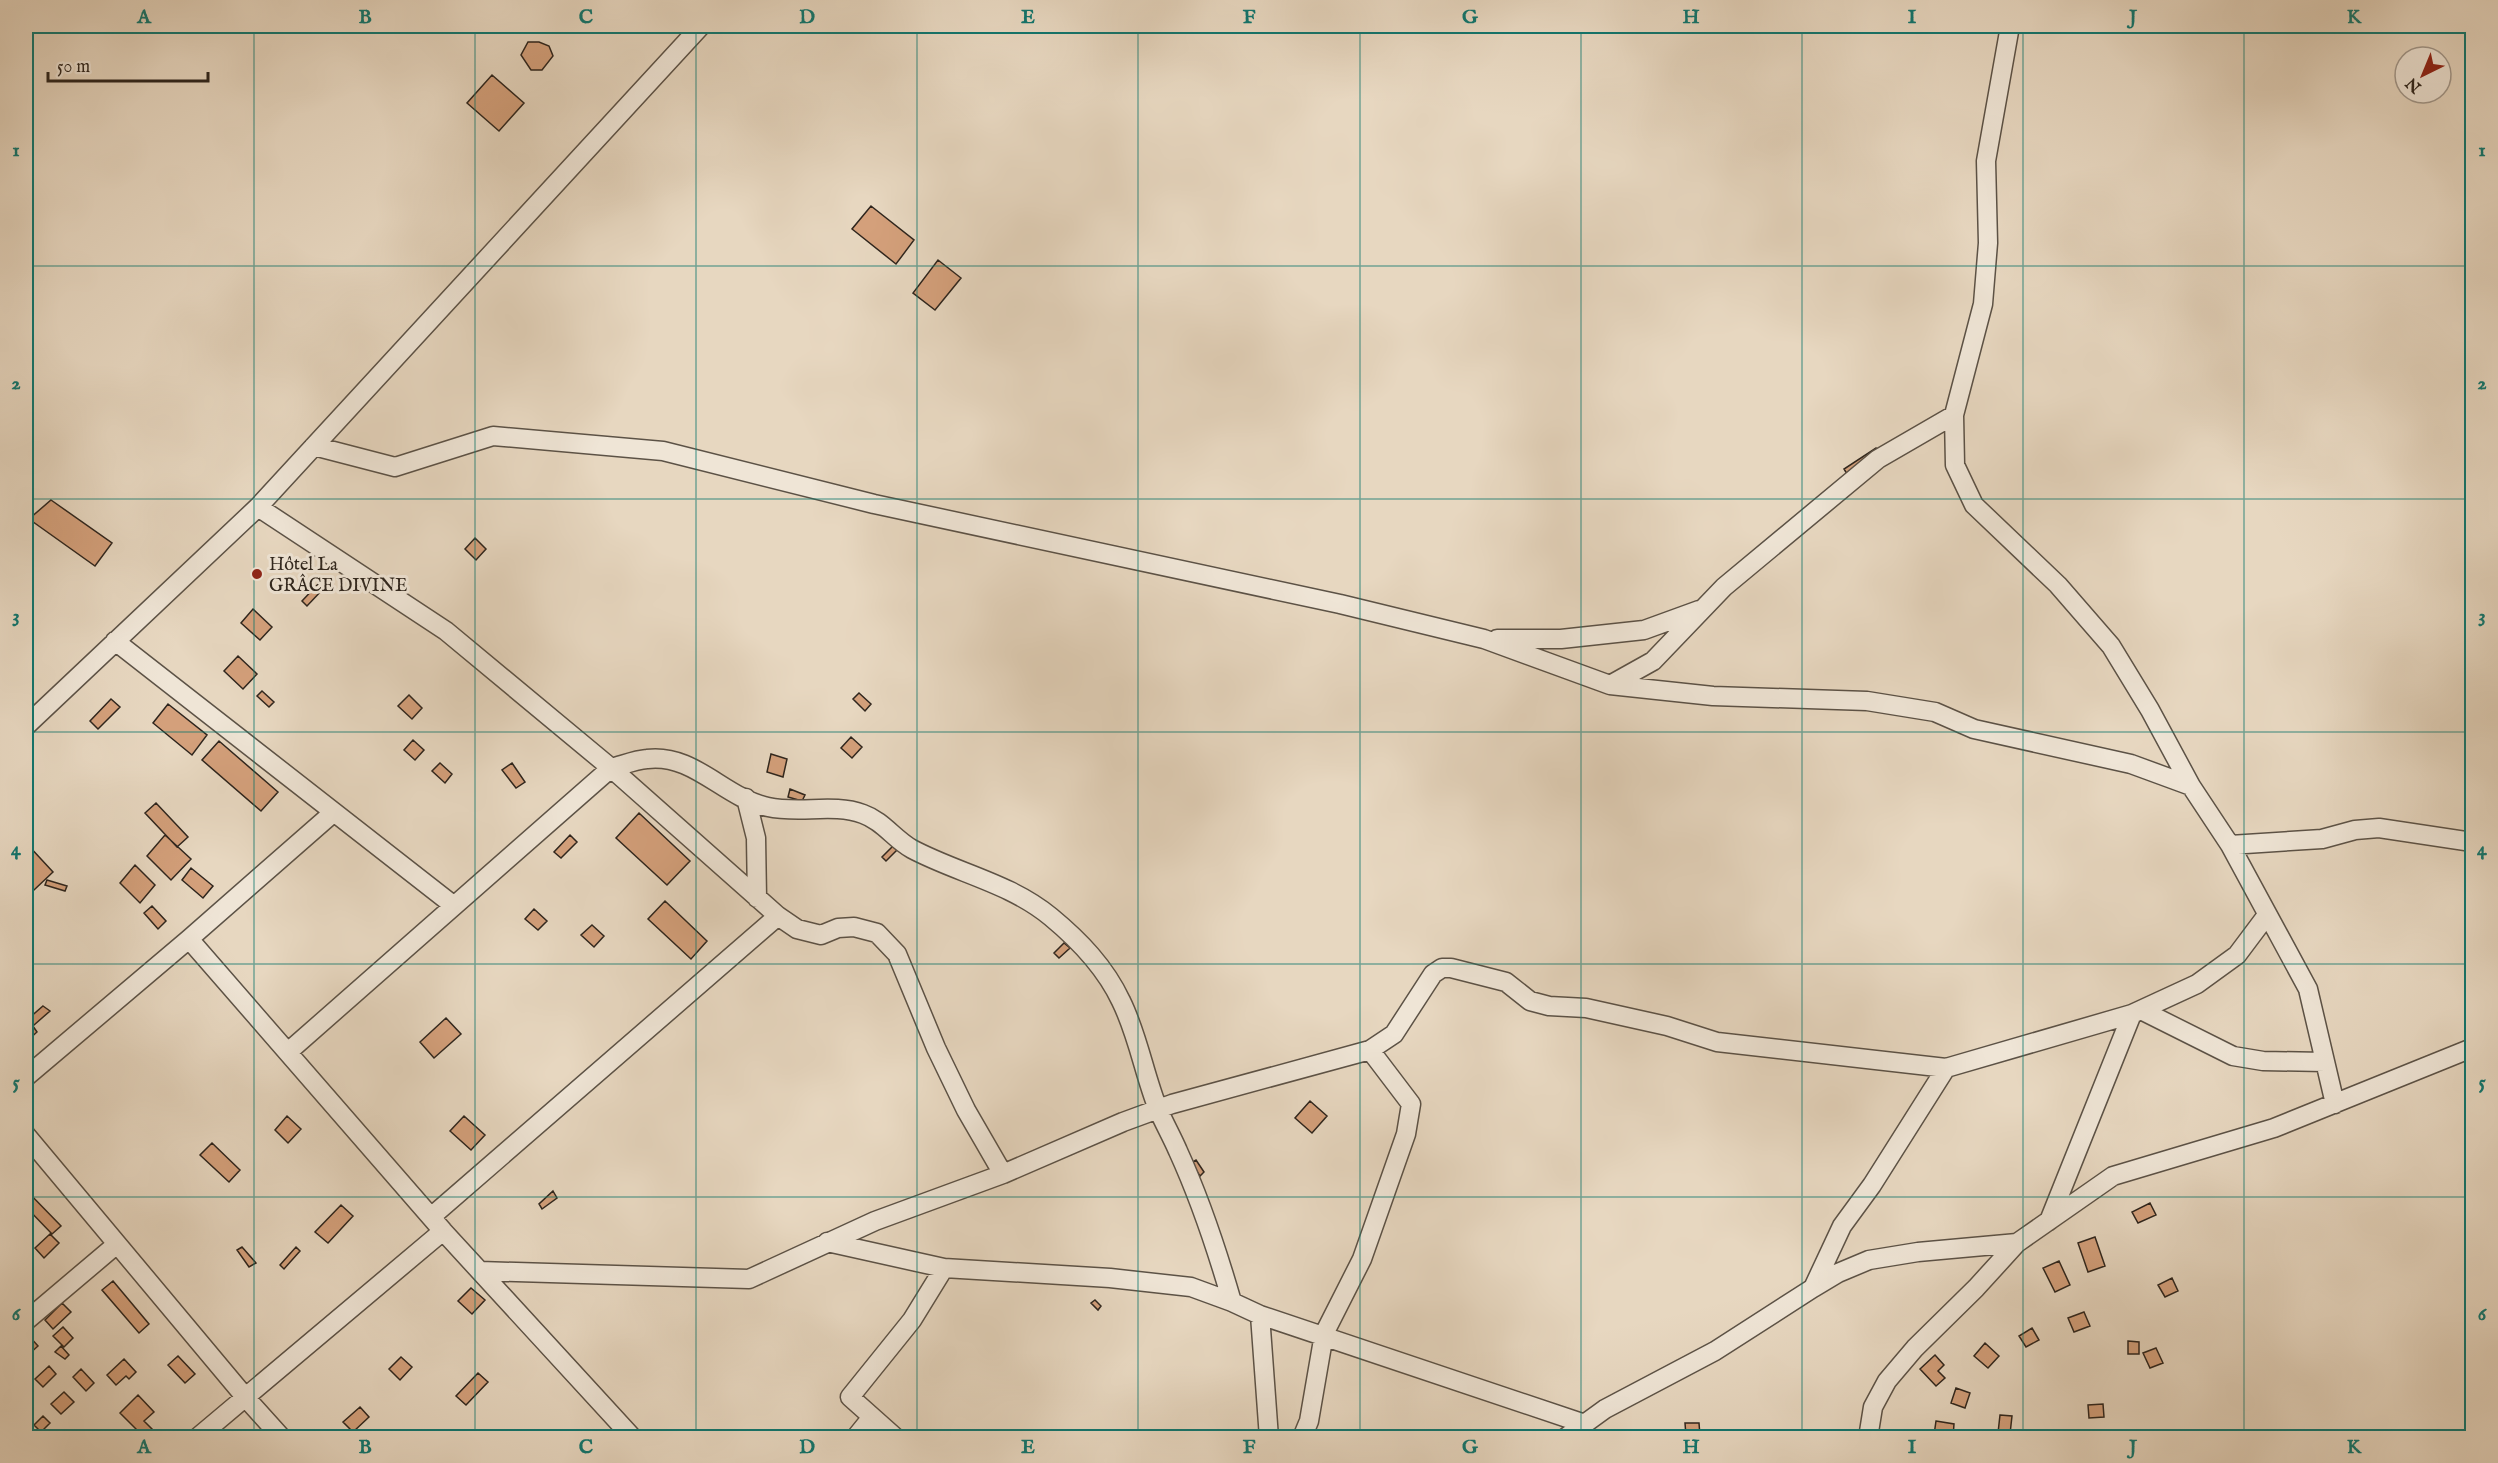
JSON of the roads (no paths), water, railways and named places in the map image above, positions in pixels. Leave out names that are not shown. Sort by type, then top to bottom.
[{"type":"street","points":[[26,726],[258,507],[701,26]]},
{"type":"street","points":[[2010,26],[1986,161],[1988,243],[1983,304],[1954,415],[1955,465],[1974,505],[2058,585],[2111,646],[2150,710],[2191,786],[2229,845],[2308,989],[2334,1104]]},
{"type":"street","points":[[1610,685],[1653,661],[1724,586],[1878,459],[1954,415]]},
{"type":"street","points":[[314,446],[395,467],[493,436],[663,451],[874,504],[1340,604],[1484,639],[1610,685],[1713,696],[1867,701],[1935,712],[1974,729],[2132,764],[2191,786]]},
{"type":"street","points":[[258,507],[446,631],[611,768],[778,916],[797,929],[821,935],[838,928],[854,927],[877,933],[897,954],[936,1048],[966,1110],[1003,1174]]},
{"type":"street","points":[[1484,639],[1561,639],[1644,630],[1704,608]]},
{"type":"street","points":[[115,642],[453,905]]},
{"type":"street","points":[[288,1053],[453,905],[611,768],[647,759],[672,759],[699,771],[730,793],[766,807],[796,811],[840,809],[864,814],[884,826],[910,848],[1011,890],[1050,916],[1095,957],[1121,1001],[1158,1109],[1179,1152],[1218,1252],[1232,1302]]},
{"type":"street","points":[[746,798],[756,838],[757,898]]},
{"type":"street","points":[[26,1077],[334,812]]},
{"type":"street","points":[[2229,845],[2322,839],[2355,830],[2379,828],[2472,842]]},
{"type":"street","points":[[480,1271],[749,1279],[875,1221],[1003,1174],[1158,1109],[1370,1050],[1394,1034],[1432,974],[1442,968],[1451,968],[1506,982],[1530,1001],[1549,1006],[1598,1011],[1667,1026],[1717,1042],[1946,1068],[2136,1012],[2197,984],[2237,955],[2267,915]]},
{"type":"street","points":[[197,1437],[246,1398],[778,916]]},
{"type":"street","points":[[189,939],[437,1224],[633,1437]]},
{"type":"street","points":[[2136,1012],[2233,1056],[2263,1061],[2325,1062]]},
{"type":"street","points":[[2049,1221],[2136,1012]]},
{"type":"street","points":[[1868,1437],[1872,1407],[1887,1382],[1936,1325],[1976,1288],[2017,1243],[2113,1176],[2274,1128],[2472,1048]]},
{"type":"street","points":[[1302,1437],[1308,1421],[1324,1334],[1362,1259],[1406,1134],[1411,1104],[1370,1050]]},
{"type":"street","points":[[1813,1288],[1842,1226],[1872,1185],[1946,1068]]},
{"type":"street","points":[[26,1135],[246,1398],[282,1437]]},
{"type":"street","points":[[828,1242],[944,1268],[1110,1278],[1191,1287],[1260,1315],[1324,1334],[1585,1424]]},
{"type":"street","points":[[1565,1437],[1605,1409],[1714,1351],[1838,1273],[1869,1260],[1918,1252],[2017,1243]]},
{"type":"street","points":[[26,1321],[117,1244]]},
{"type":"street","points":[[896,1437],[850,1397],[912,1320],[944,1268]]},
{"type":"street","points":[[1260,1315],[1269,1437]]},
{"type":"street","points":[[855,1437],[872,1417]]},
{"type":"place","name":"Hôtel La GRÂCE DIVINE","points":[[257,574]]}]
